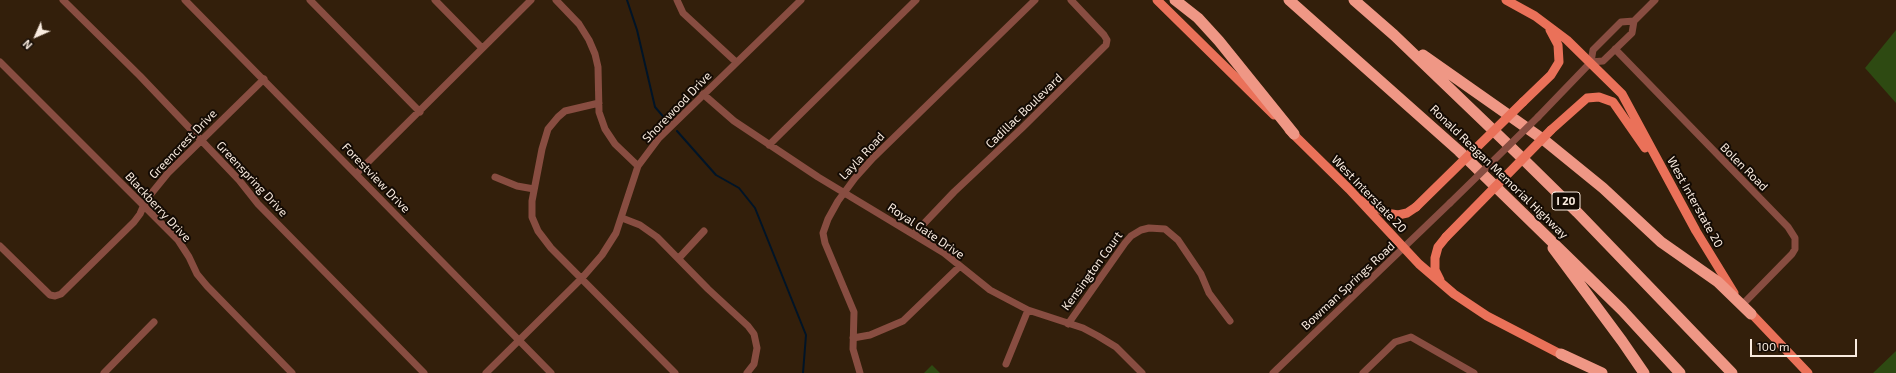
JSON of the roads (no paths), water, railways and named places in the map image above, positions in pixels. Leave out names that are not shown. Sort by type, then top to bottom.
[{"type":"highway","points":[[1176,0],[1198,18],[1294,134]]},
{"type":"highway","name":"Ronald Reagan Memorial Highway","points":[[1289,0],[1417,112],[1535,224],[1622,310],[1680,373]]},
{"type":"highway","name":"Ronald Reagan Memorial Highway","points":[[1354,0],[1394,35],[1577,212],[1732,373]]},
{"type":"highway","points":[[1394,35],[1544,140],[1603,188],[1661,242],[1718,282],[1751,314]]},
{"type":"highway","points":[[1535,224],[1644,373]]},
{"type":"highway","points":[[1561,354],[1602,373]]},
{"type":"main road","name":"West Interstate 20","points":[[1157,0],[1192,36],[1294,134],[1349,189],[1404,248],[1440,282],[1454,294],[1488,316],[1561,354],[1589,373]]},
{"type":"main road","name":"West Interstate 20","points":[[1506,0],[1548,26],[1567,40],[1622,94],[1722,276],[1751,314],[1808,373]]},
{"type":"main road","points":[[1349,189],[1374,207],[1386,213],[1398,215],[1416,207],[1551,75],[1559,62],[1558,45],[1548,26]]},
{"type":"main road","points":[[1440,282],[1435,270],[1435,258],[1438,247],[1551,130],[1587,98],[1599,97],[1613,102],[1628,121],[1643,145],[1660,164]]},
{"type":"street","name":"Greenspring Drive","points":[[63,0],[140,76],[258,204],[424,373]]},
{"type":"street","name":"Forestview Drive","points":[[185,0],[551,373]]},
{"type":"street","points":[[310,0],[420,112]]},
{"type":"street","points":[[435,0],[482,48]]},
{"type":"street","points":[[356,174],[531,0]]},
{"type":"street","points":[[556,0],[579,24],[589,40],[598,67],[599,112],[605,129],[615,144],[638,166]]},
{"type":"street","points":[[677,0],[683,13],[736,62]]},
{"type":"street","name":"Shorewood Drive","points":[[486,373],[582,278],[602,255],[616,233],[638,166],[659,138],[801,0]]},
{"type":"street","points":[[769,145],[916,0]]},
{"type":"street","name":"Layla Road","points":[[860,373],[854,349],[854,312],[826,247],[823,233],[828,219],[845,192],[873,158],[1035,0]]},
{"type":"street","name":"Cadillac Boulevard","points":[[914,234],[954,192],[1028,123],[1106,44],[1107,40],[1104,35],[1071,0]]},
{"type":"street","points":[[1634,21],[1621,22],[1593,50],[1591,62],[1603,61],[1615,50],[1632,33],[1634,21],[1655,0]]},
{"type":"street","name":"Bolen Road","points":[[1615,50],[1788,227],[1796,238],[1795,249],[1792,254],[1743,304]]},
{"type":"street","name":"Blackberry Drive","points":[[0,62],[178,240],[189,257],[197,274],[207,286],[292,373]]},
{"type":"street","name":"Bowman Springs Road","points":[[1273,373],[1538,117],[1591,62]]},
{"type":"street","name":"Greencrest Drive","points":[[0,246],[50,295],[55,296],[61,294],[134,222],[140,214],[143,205],[168,173],[264,79]]},
{"type":"street","name":"Royal Gate Drive","points":[[703,94],[734,121],[769,145],[914,234],[960,266],[990,290],[1028,310],[1083,328],[1116,347],[1142,373]]},
{"type":"street","points":[[598,103],[569,109],[558,117],[548,129],[542,149],[534,189],[532,217],[538,231],[551,248],[675,373]]},
{"type":"street","points":[[495,177],[516,186],[534,189]]},
{"type":"street","points":[[622,218],[640,225],[657,237],[754,334],[757,348],[754,364],[747,373]]},
{"type":"street","name":"Kensington Court","points":[[1068,324],[1125,243],[1131,236],[1141,230],[1149,228],[1165,230],[1178,240],[1201,274],[1209,293],[1230,321]]},
{"type":"street","points":[[679,258],[704,231]]},
{"type":"street","points":[[853,338],[870,335],[903,321],[960,266]]},
{"type":"street","points":[[1006,364],[1028,310]]},
{"type":"street","points":[[104,373],[154,322]]},
{"type":"street","points":[[1363,373],[1395,342],[1407,337],[1415,338],[1474,373]]},
{"type":"waterway","points":[[627,0],[637,30],[655,107],[667,121]]},
{"type":"waterway","points":[[677,131],[716,175],[739,188],[755,208],[806,335],[803,373]]}]
